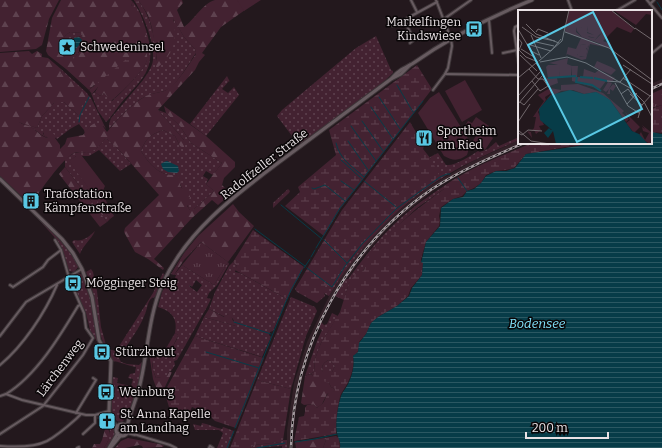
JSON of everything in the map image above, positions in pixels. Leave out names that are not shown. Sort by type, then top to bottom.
[{"type":"street","points":[[411,0],[417,12]]},
{"type":"street","points":[[444,19],[471,0]]},
{"type":"street","name":"Radolfzeller Straße","points":[[126,428],[137,397],[158,294],[177,256],[187,243],[222,207],[431,50],[488,19],[532,0]]},
{"type":"street","points":[[568,0],[572,10]]},
{"type":"street","points":[[618,10],[635,0]]},
{"type":"street","points":[[647,0],[662,18]]},
{"type":"street","points":[[650,4],[654,0]]},
{"type":"street","points":[[393,26],[436,1],[444,19],[452,46],[448,68],[433,90]]},
{"type":"street","points":[[488,19],[492,52]]},
{"type":"street","points":[[404,20],[414,40],[410,43]]},
{"type":"street","points":[[518,26],[515,27],[518,60]]},
{"type":"street","points":[[652,53],[662,46]]},
{"type":"street","points":[[503,53],[516,50]]},
{"type":"street","points":[[445,74],[518,75]]},
{"type":"street","points":[[0,178],[62,239],[73,253],[82,269],[92,297],[99,340],[110,361],[109,411],[112,420],[118,426],[126,428],[137,435],[176,448]]},
{"type":"street","points":[[0,396],[15,389],[31,373],[80,305],[61,250],[55,240]]},
{"type":"street","points":[[10,285],[13,287],[43,267],[48,260],[61,250]]},
{"type":"street","points":[[0,336],[26,302],[82,269]]},
{"type":"street","points":[[165,279],[170,279]]},
{"type":"street","points":[[0,365],[11,357],[30,331],[45,308],[57,284]]},
{"type":"street","name":"Lärchenweg","points":[[0,434],[43,406],[83,355],[93,338],[86,328],[84,313],[80,305]]},
{"type":"street","points":[[76,413],[96,380],[93,378]]},
{"type":"street","points":[[6,394],[43,406],[81,414],[95,415],[109,411]]},
{"type":"street","points":[[0,446],[14,447],[42,443],[78,418],[81,414]]},
{"type":"street","points":[[83,434],[96,422],[95,415]]},
{"type":"street","points":[[118,426],[119,434]]},
{"type":"street","points":[[109,448],[119,434],[126,428]]},
{"type":"street","points":[[208,448],[210,446],[213,448]]},
{"type":"shaded area","points":[[662,79],[662,85],[652,90],[652,84]]},
{"type":"shaded area","points":[[518,140],[518,144],[525,144],[471,168],[450,179],[430,193],[392,223],[360,260],[333,299],[321,322],[305,365],[296,406],[292,448],[287,448],[287,430],[294,383],[307,342],[329,296],[355,256],[388,220],[427,188],[469,163]]},
{"type":"green space","points":[[0,0],[59,0],[49,19],[42,45],[36,49],[0,52]]},
{"type":"green space","points":[[61,0],[131,0],[133,2],[131,5],[132,6],[134,4],[144,26],[148,43],[145,47],[147,60],[142,70],[132,82],[111,101],[104,93],[100,96],[95,92],[98,87],[94,85],[89,90],[48,55],[46,51],[52,18]],"holes":[[[70,32],[82,33],[82,41],[78,48],[80,51],[73,59],[70,57],[65,57],[61,53],[63,38]]]},
{"type":"green space","points":[[134,0],[139,1],[149,19],[156,48],[156,65],[174,21],[171,14],[184,37],[195,49],[196,53],[170,88],[144,97],[128,110],[109,129],[111,118],[143,80],[149,71],[153,60],[150,37],[141,13]]},
{"type":"green space","points":[[134,0],[182,0],[183,3],[177,10],[184,27],[206,4],[215,0],[238,0],[245,10],[221,27],[202,53],[205,55],[195,70],[158,110],[184,140],[184,148],[180,146],[175,136],[163,130],[149,138],[141,151],[148,161],[160,172],[176,175],[181,179],[180,185],[183,190],[189,193],[190,197],[187,206],[190,210],[193,210],[214,191],[206,184],[222,163],[191,143],[180,126],[166,113],[164,106],[206,136],[235,162],[235,167],[224,178],[222,185],[231,194],[218,205],[212,200],[192,218],[154,259],[164,268],[163,270],[135,252],[124,232],[125,228],[159,195],[120,151],[106,138],[93,151],[87,153],[76,152],[69,156],[51,176],[31,205],[0,176],[0,53],[29,51],[32,54],[37,51],[42,54],[42,57],[48,58],[61,69],[62,71],[60,75],[63,72],[87,94],[78,115],[64,102],[55,102],[42,116],[37,128],[19,122],[31,127],[48,138],[44,135],[43,131],[48,131],[55,135],[55,138],[60,145],[60,149],[65,144],[67,138],[83,135],[90,126],[95,123],[102,125],[107,132],[120,117],[140,100],[149,95],[166,90],[180,77],[196,54],[195,49],[184,37],[173,18],[175,40],[171,51],[157,68],[155,65],[157,58],[152,28],[148,15],[139,1],[136,3]]},
{"type":"green space","points":[[237,0],[261,0],[244,11]]},
{"type":"green space","points":[[133,2],[138,8],[149,43],[150,54],[147,71],[106,122],[98,111],[91,93],[92,94],[95,92],[100,96],[104,93],[112,101],[132,81],[146,63],[146,49],[134,5],[131,5]]},
{"type":"green space","points":[[70,32],[82,33],[83,40],[80,36],[72,38],[66,43],[69,47],[66,55],[75,52],[78,48],[80,50],[73,60],[65,57],[61,53],[62,41]]},
{"type":"green space","points":[[78,36],[83,40],[82,43],[76,51],[69,54],[82,40],[78,37],[74,38],[72,42],[67,42],[72,38]]},
{"type":"green space","points":[[376,36],[393,73],[379,86],[303,143],[298,144],[277,116],[282,110],[356,48]]},
{"type":"green space","points":[[130,56],[133,63],[98,87],[92,94],[89,90]]},
{"type":"green space","points":[[417,65],[432,89],[340,209],[324,236],[285,206],[300,192],[298,187],[336,155],[329,130]]},
{"type":"green space","points":[[61,69],[91,98],[106,129],[102,125],[90,126],[85,134],[84,130],[79,124],[57,139],[48,132],[44,131],[43,134],[48,138],[18,121],[37,128],[42,116],[55,102],[64,102],[78,115],[64,72],[57,80],[62,71]]},
{"type":"green space","points":[[227,76],[230,82],[229,81],[222,89],[228,93],[234,87],[239,95],[206,136],[190,124]]},
{"type":"green space","points":[[465,80],[482,110],[462,122],[445,91]]},
{"type":"green space","points":[[662,89],[662,105],[652,108],[652,94]]},
{"type":"green space","points":[[439,92],[469,140],[470,145],[467,155],[459,159],[450,159],[444,156],[418,113],[430,98]]},
{"type":"green space","points":[[662,105],[662,133],[652,132],[652,109]]},
{"type":"green space","points":[[158,110],[166,113],[180,126],[191,143],[222,163],[213,175],[206,171],[203,176],[208,179],[206,184],[214,191],[193,210],[190,210],[187,205],[184,193],[176,175],[160,172],[148,161],[141,151],[149,138],[163,130],[175,136],[180,146],[184,140]]},
{"type":"green space","points":[[476,117],[489,126],[485,132],[493,138],[485,150],[472,142],[476,136],[464,127],[468,121],[472,123]]},
{"type":"green space","points":[[410,122],[424,146],[423,149],[431,159],[440,177],[397,208],[362,244],[348,262],[344,261],[345,266],[329,286],[324,286],[323,290],[325,296],[317,303],[297,292],[295,289],[342,210]]},
{"type":"green space","points":[[518,137],[518,140],[447,175],[412,200],[380,228],[366,244],[329,296],[322,291],[323,287],[343,261],[345,260],[349,262],[362,244],[388,217],[417,192],[431,159],[430,157],[438,153],[446,165],[450,165],[463,160],[478,151],[480,152],[488,149],[496,142],[499,146]]},
{"type":"green space","points":[[106,138],[131,164],[120,171],[99,150],[89,156],[76,156],[70,161],[110,219],[107,222],[65,167],[65,159],[74,153],[87,153],[97,148]]},
{"type":"green space","points":[[530,144],[588,144],[526,154],[514,168],[496,171],[486,175],[481,183],[474,188],[441,207],[439,226],[426,242],[421,259],[421,262],[423,263],[422,275],[411,288],[408,296],[397,306],[371,323],[366,334],[359,342],[358,352],[353,356],[353,368],[351,375],[340,397],[336,434],[294,441],[299,417],[304,416],[307,405],[313,404],[317,408],[323,403],[328,393],[335,391],[329,383],[314,378],[313,375],[310,374],[314,372],[315,359],[321,343],[340,312],[349,283],[355,274],[359,274],[364,270],[365,267],[362,264],[390,233],[411,214],[444,189],[444,186],[476,167]],"holes":[[[328,360],[335,366],[332,372],[323,372],[322,366]]]},
{"type":"green space","points":[[76,156],[82,156],[105,186],[102,193],[114,216],[110,219],[69,161]]},
{"type":"green space","points":[[65,167],[107,222],[100,227],[59,174]]},
{"type":"green space","points":[[444,186],[444,189],[417,208],[389,234],[362,273],[349,283],[344,300],[335,296],[346,279],[348,279],[370,250],[387,232],[404,215]]},
{"type":"green space","points":[[288,189],[290,191],[289,193],[273,208],[273,203]]},
{"type":"green space","points":[[233,204],[254,226],[228,262],[201,242],[184,260],[174,275],[171,274],[184,253],[198,236]]},
{"type":"green space","points":[[33,213],[58,238],[74,258],[79,266],[74,272],[69,271],[62,248],[56,239]]},
{"type":"green space","points":[[253,230],[304,267],[287,299],[235,270],[237,266],[233,262]]},
{"type":"green space","points":[[95,231],[80,254],[72,242],[74,240],[85,238]]},
{"type":"green space","points":[[201,242],[228,262],[214,285],[182,265]]},
{"type":"green space","points":[[228,262],[229,264],[217,285],[209,293],[207,298],[211,299],[207,307],[177,360],[174,361],[175,365],[167,376],[156,378],[153,370],[153,360],[165,350],[171,350],[178,335],[175,333],[176,324],[173,316],[167,311],[158,307],[162,292],[167,283],[171,285],[176,279],[176,275],[174,275],[182,265],[214,285]],"holes":[[[196,280],[202,285],[197,292],[189,286],[190,285],[192,287]]]},
{"type":"green space","points":[[233,262],[237,266],[235,272],[240,273],[287,299],[273,331],[270,332],[269,335],[271,337],[262,357],[195,336],[204,317],[236,326],[233,319],[228,314],[225,317],[209,309],[215,292],[229,266]]},
{"type":"green space","points":[[91,269],[97,291],[101,327],[106,345],[108,349],[116,351],[153,293],[163,273],[165,275],[155,297],[149,301],[140,326],[119,358],[121,362],[127,364],[139,365],[142,362],[134,402],[127,417],[122,422],[117,421],[112,412],[111,400],[113,377],[118,378],[117,383],[131,386],[133,379],[128,378],[130,374],[135,373],[136,367],[112,361],[106,349],[99,331],[93,292],[86,272]]},
{"type":"green space","points":[[78,273],[82,275],[88,291],[98,343],[90,330],[86,313],[73,285],[72,279],[74,275]]},
{"type":"green space","points":[[291,297],[315,307],[317,311],[306,336],[291,389],[257,380]]},
{"type":"green space","points":[[209,309],[224,317],[228,314],[231,315],[233,321],[237,322],[236,326],[204,317]]},
{"type":"green space","points":[[332,313],[338,316],[321,343],[315,359],[314,372],[305,376],[322,330],[319,328],[321,322],[324,325],[327,324]]},
{"type":"green space","points":[[175,333],[178,336],[171,350],[165,350]]},
{"type":"green space","points":[[195,336],[264,358],[236,428],[215,421],[208,414],[192,407],[189,413],[169,407],[165,394],[166,389]]},
{"type":"green space","points":[[149,353],[156,356],[153,361],[153,370],[156,378],[161,377],[162,375],[167,376],[169,372],[172,372],[164,389],[156,387],[153,379]]},
{"type":"green space","points":[[328,360],[335,366],[332,372],[323,372],[323,365]]},
{"type":"green space","points":[[310,374],[329,383],[331,387],[335,389],[335,391],[327,394],[322,404],[317,408],[313,404],[304,405],[301,403],[305,376]]},
{"type":"green space","points":[[257,380],[291,389],[283,440],[280,442],[254,445],[250,448],[230,448]]},
{"type":"green space","points":[[103,414],[110,419],[116,433],[107,448],[104,448],[108,441],[110,429],[106,423],[97,418]]},
{"type":"green space","points":[[103,423],[108,429],[110,435],[108,441],[104,448],[92,448],[94,444],[100,444],[102,440],[105,429],[101,425]]},
{"type":"green space","points":[[202,423],[222,429],[223,427],[234,431],[228,448],[217,448],[223,433],[219,430],[195,430],[193,424],[201,426]]},
{"type":"green space","points":[[336,436],[339,438],[340,448],[323,448],[326,440],[324,438]]},
{"type":"green space","points":[[128,438],[164,445],[163,447],[143,448],[139,445],[125,448],[115,448],[121,441]]},
{"type":"green space","points":[[324,438],[326,440],[323,448],[296,448],[295,442]]},
{"type":"green space","points":[[287,440],[287,448],[282,448],[282,446],[250,448],[254,445],[280,442]]},
{"type":"water","points":[[79,37],[82,40],[80,45],[66,55],[65,52],[69,47],[68,45],[66,47],[66,43],[72,42],[74,38]]},
{"type":"water","name":"Bodensee","points":[[652,132],[662,134],[662,448],[340,448],[340,442],[336,429],[337,415],[341,396],[352,375],[354,363],[353,356],[358,352],[359,343],[366,334],[371,323],[397,306],[409,296],[412,288],[422,275],[423,263],[421,262],[426,242],[440,226],[441,208],[453,199],[463,197],[467,191],[474,189],[481,183],[486,176],[496,171],[506,171],[515,168],[526,154],[591,144],[652,144]]},
{"type":"water","points":[[167,161],[178,166],[179,171],[177,173],[168,172],[163,169],[161,164]]},
{"type":"waterway","points":[[657,2],[662,10]]},
{"type":"waterway","points":[[397,85],[413,112]]},
{"type":"waterway","points":[[79,122],[80,115],[89,97]]},
{"type":"waterway","points":[[379,97],[400,129]]},
{"type":"waterway","points":[[364,177],[423,101]]},
{"type":"waterway","points":[[371,107],[393,139]]},
{"type":"waterway","points":[[362,121],[383,151]]},
{"type":"waterway","points":[[351,126],[376,161]]},
{"type":"waterway","points":[[348,141],[368,170]]},
{"type":"waterway","points":[[336,143],[343,158],[364,177]]},
{"type":"waterway","points":[[341,160],[362,179]]},
{"type":"waterway","points":[[307,268],[332,287],[345,266],[362,244],[397,208],[440,177],[450,174]]},
{"type":"waterway","points":[[458,178],[467,191]]},
{"type":"waterway","points":[[316,248],[340,208],[363,179]]},
{"type":"waterway","points":[[341,181],[354,190]]},
{"type":"waterway","points":[[364,181],[396,207]]},
{"type":"waterway","points":[[312,188],[314,189],[325,185],[345,201]]},
{"type":"waterway","points":[[281,205],[322,239]]},
{"type":"waterway","points":[[255,229],[305,266]]},
{"type":"waterway","points":[[324,240],[347,263]]},
{"type":"waterway","points":[[311,257],[315,250]]},
{"type":"waterway","points":[[304,268],[310,259]]},
{"type":"waterway","points":[[235,428],[284,306],[302,270]]},
{"type":"waterway","points":[[234,322],[271,334]]},
{"type":"waterway","points":[[206,352],[259,368]]},
{"type":"waterway","points":[[227,448],[234,431]]},
{"type":"waterway","points":[[295,442],[337,434]]},
{"type":"waterway","points":[[257,448],[285,443]]},
{"type":"railway","points":[[652,89],[662,84]]},
{"type":"railway","points":[[291,448],[294,410],[302,373],[314,337],[330,302],[351,270],[374,240],[402,213],[432,189],[465,170],[522,144]]},
{"type":"place","name":"Markelfingen Kindswiese","points":[[474,29]]},
{"type":"place","name":"Schwedeninsel","points":[[67,47]]},
{"type":"place","name":"Sportheim am Ried","points":[[424,138]]},
{"type":"place","name":"Trafostation Kämpfenstraße","points":[[31,201]]},
{"type":"place","name":"Mögginger Steig","points":[[73,283]]},
{"type":"place","name":"Stürzkreut","points":[[102,352]]},
{"type":"place","name":"Weinburg","points":[[106,392]]},
{"type":"place","name":"St. Anna Kapelle am Landhag","points":[[107,421]]}]
